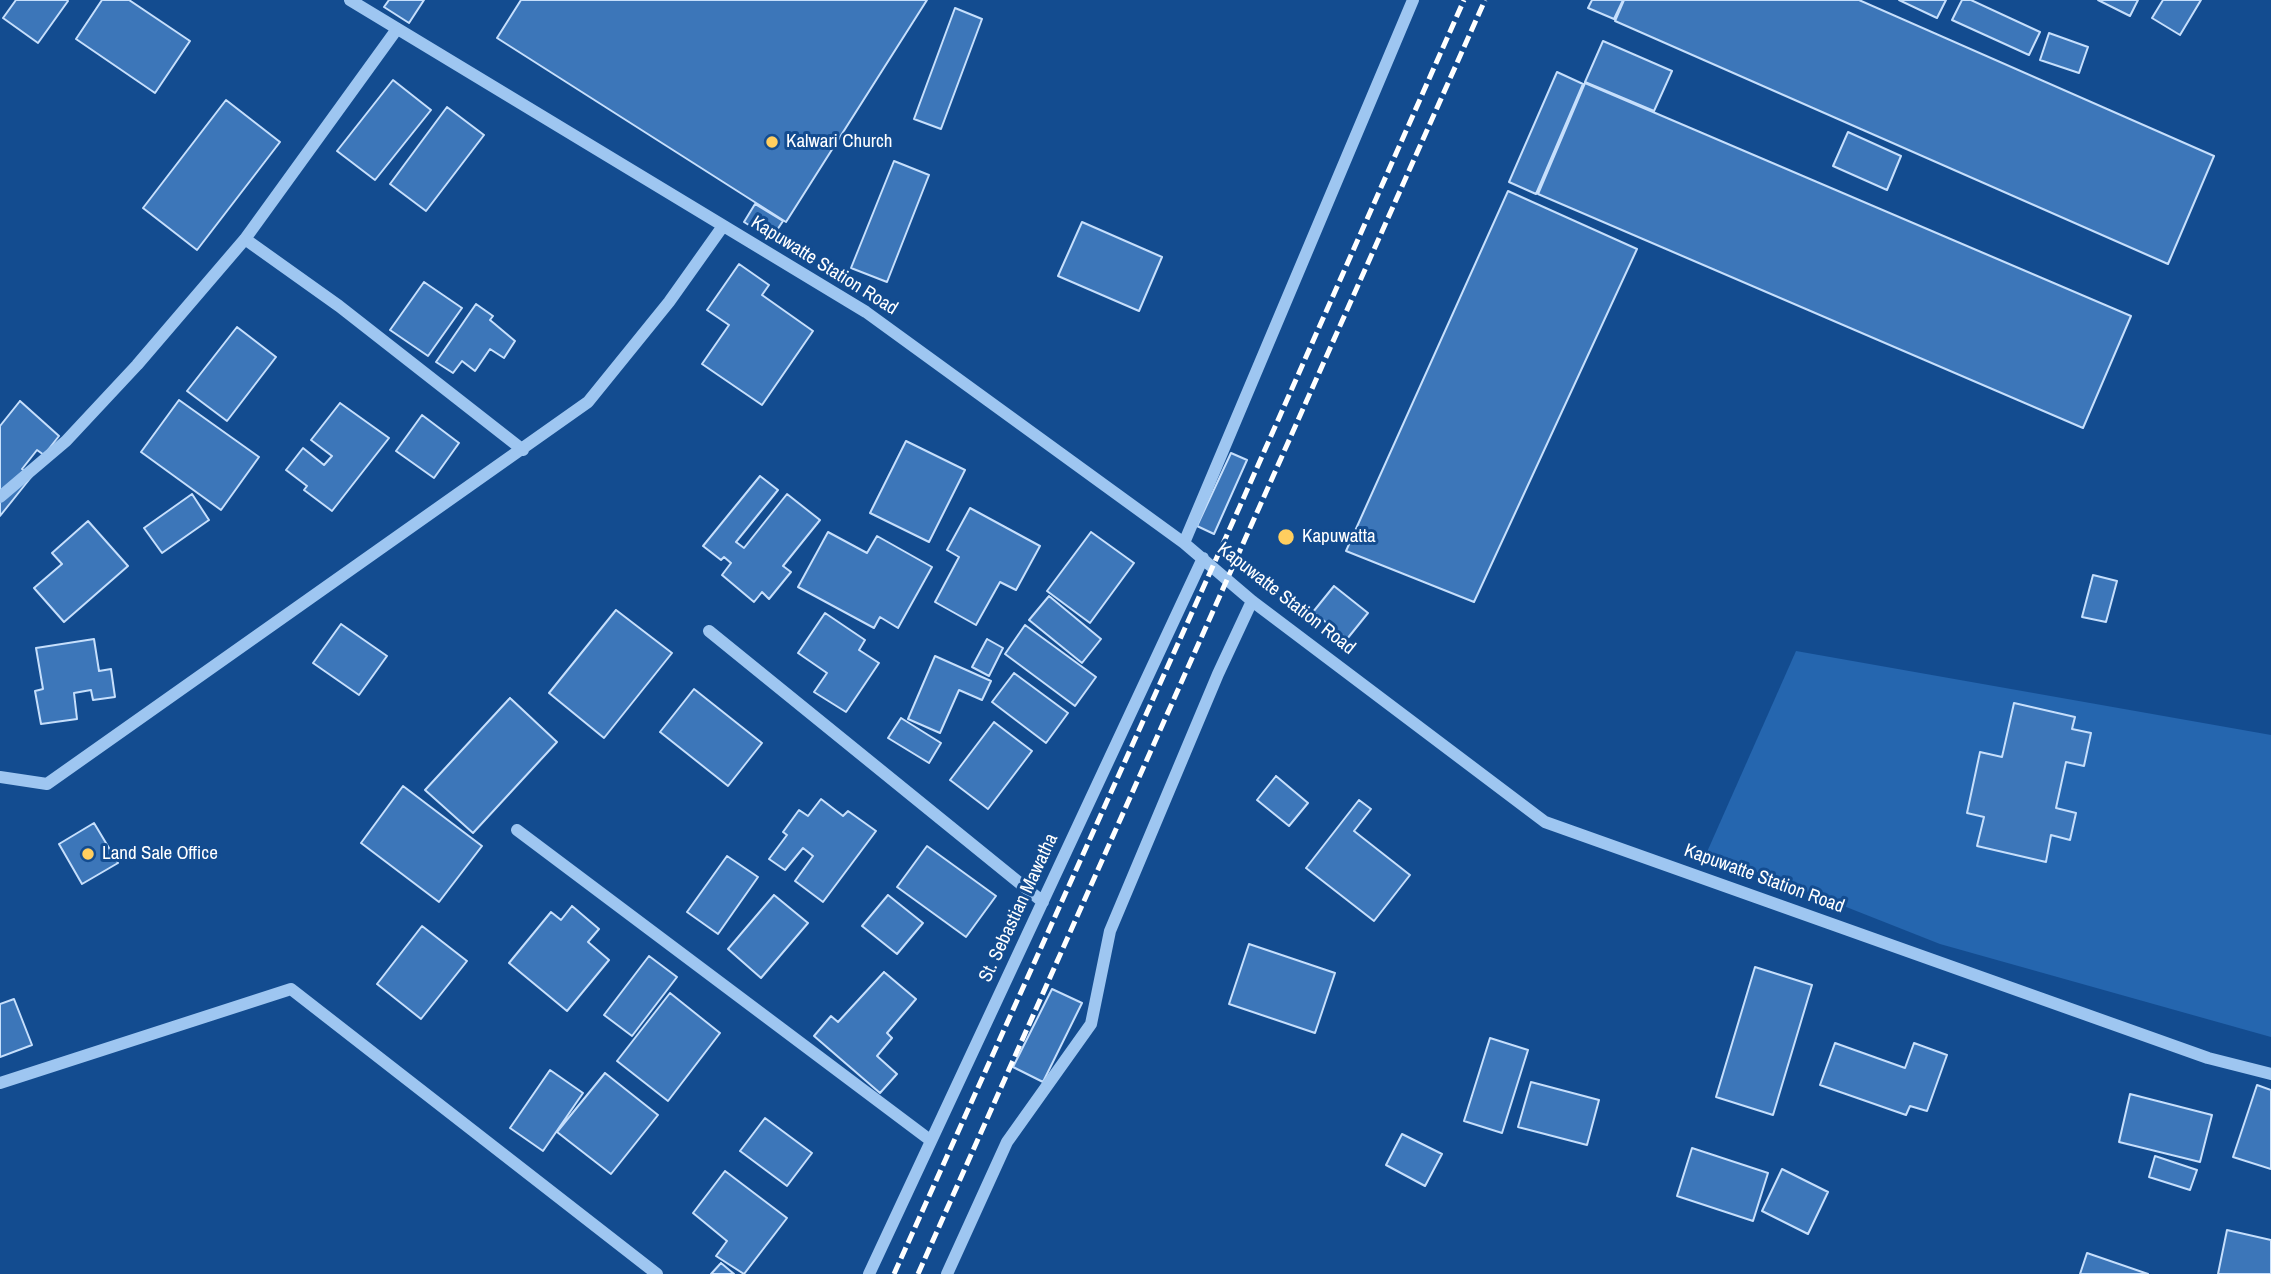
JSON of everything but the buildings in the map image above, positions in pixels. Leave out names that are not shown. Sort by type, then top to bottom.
[{"type":"street","name":"Kapuwatte Station Road","points":[[351,0],[866,312],[1184,542],[1252,601],[1545,822],[2196,1053],[2271,1074]]},
{"type":"street","points":[[1184,542],[1413,0]]},
{"type":"street","points":[[0,497],[66,442],[137,365],[245,239],[397,29]]},
{"type":"street","points":[[0,777],[47,784],[589,402],[669,302],[723,226]]},
{"type":"street","points":[[245,239],[339,306],[523,450]]},
{"type":"street","name":"St. Sebastian Mawatha","points":[[869,1274],[1203,558]]},
{"type":"street","points":[[947,1274],[1007,1142],[1091,1024],[1110,931],[1217,674],[1252,601]]},
{"type":"street","points":[[709,631],[1043,902]]},
{"type":"street","points":[[517,830],[930,1140]]},
{"type":"street","points":[[0,1083],[291,989],[657,1274]]},
{"type":"shaded area","points":[[1796,651],[2271,735],[2271,1037],[1940,944],[1707,852]]},
{"type":"railway","points":[[894,1274],[1240,506],[1464,0]]},
{"type":"railway","points":[[918,1274],[1485,0]]},
{"type":"place","name":"Kalwari Church","points":[[772,142]]},
{"type":"place","name":"Kapuwatta","points":[[1286,537]]},
{"type":"place","name":"Land Sale Office","points":[[88,854]]}]
